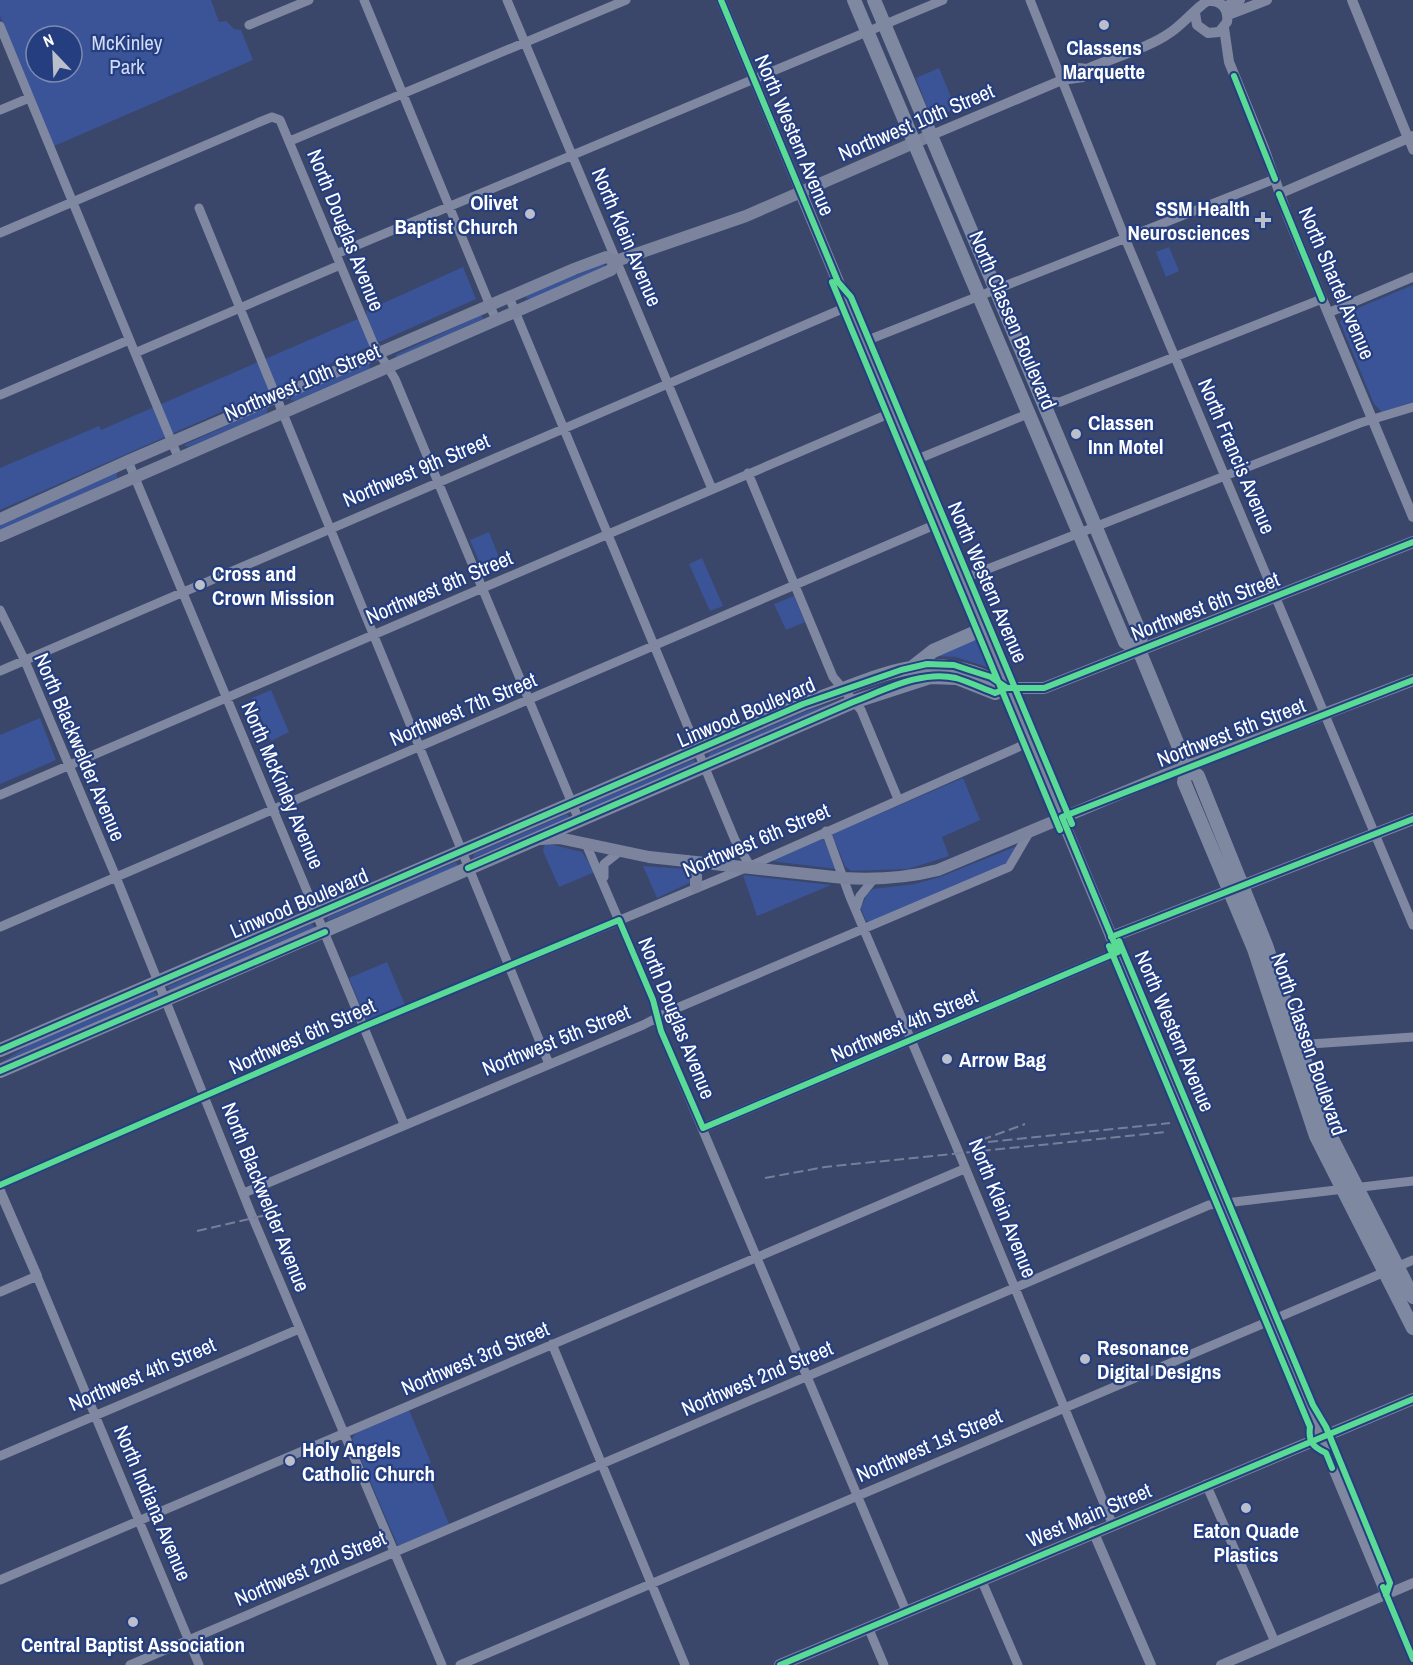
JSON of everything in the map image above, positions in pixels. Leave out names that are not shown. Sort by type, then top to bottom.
[{"type":"main road","name":"North Classen Boulevard","points":[[854,0],[914,144],[981,295],[1125,642],[1139,650]]},
{"type":"main road","name":"North Classen Boulevard","points":[[874,0],[1141,635],[1139,650],[1187,767],[1184,782],[1236,888],[1254,950],[1292,1045],[1316,1136],[1351,1188],[1392,1269],[1413,1328]]},
{"type":"main road","name":"Northwest 10th Street","points":[[0,519],[171,442],[606,257],[616,261],[714,229],[932,135]]},
{"type":"main road","name":"North Western Avenue","points":[[801,193],[1320,1437]]},
{"type":"main road","name":"Northwest 10th Street","points":[[0,536],[611,270],[616,261]]},
{"type":"main road","name":"Northwest 6th Street","points":[[1007,688],[1044,688],[1413,542]]},
{"type":"main road","points":[[913,667],[933,651],[983,629]]},
{"type":"main road","name":"Linwood Boulevard","points":[[0,1050],[842,690],[927,664],[954,666],[991,677],[1007,688]]},
{"type":"main road","name":"Linwood Boulevard","points":[[0,1071],[853,702],[930,677],[957,678],[995,693],[1007,688]]},
{"type":"main road","name":"Northwest 5th Street","points":[[534,840],[559,838],[619,852],[844,878],[873,880],[915,876],[938,870],[1187,767],[1413,680]]},
{"type":"main road","points":[[1111,937],[1413,819]]},
{"type":"main road","points":[[688,861],[696,876],[696,887]]},
{"type":"main road","name":"North Classen Boulevard","points":[[1392,1269],[1413,1297]]},
{"type":"main road","name":"West Main Street","points":[[780,1665],[1112,1523],[1413,1399]]},
{"type":"street","points":[[249,25],[309,0]]},
{"type":"street","points":[[364,0],[496,320]]},
{"type":"street","name":"North Klein Avenue","points":[[507,0],[712,489]]},
{"type":"street","points":[[290,141],[626,0]]},
{"type":"street","name":"North Western Avenue","points":[[721,0],[801,193]]},
{"type":"street","points":[[336,254],[942,0]]},
{"type":"street","name":"North Francis Avenue","points":[[1030,0],[1125,238],[1413,925]]},
{"type":"street","points":[[1220,6],[1240,0]]},
{"type":"street","points":[[1220,6],[1224,28],[1216,33],[1204,32],[1195,20],[1196,8],[1203,3],[1220,6],[1267,0]]},
{"type":"street","points":[[1352,0],[1410,137],[1413,150]]},
{"type":"street","name":"Northwest 10th Street","points":[[1170,34],[1196,8]]},
{"type":"street","points":[[0,26],[178,457]]},
{"type":"street","name":"North Shartel Avenue","points":[[1224,28],[1228,62],[1279,194],[1413,518]]},
{"type":"street","name":"Northwest 10th Street","points":[[932,135],[1062,80],[1078,68],[1087,69],[1170,34],[1204,32]]},
{"type":"street","name":"North Shartel Avenue","points":[[1204,32],[1228,62]]},
{"type":"street","points":[[0,110],[29,98]]},
{"type":"street","name":"North Douglas Avenue","points":[[72,202],[276,117],[282,123],[339,265],[379,353],[395,379],[579,820]]},
{"type":"street","points":[[1279,194],[1410,137]]},
{"type":"street","points":[[863,342],[1275,179]]},
{"type":"street","points":[[0,232],[72,202]]},
{"type":"street","points":[[200,208],[549,1064]]},
{"type":"street","points":[[135,353],[339,265]]},
{"type":"street","points":[[1328,313],[1413,277]]},
{"type":"street","points":[[509,297],[735,840],[750,866]]},
{"type":"street","points":[[1040,392],[1049,401],[1060,402],[1322,299]]},
{"type":"street","name":"Northwest 9th Street","points":[[0,671],[849,306]]},
{"type":"street","points":[[0,395],[129,340]]},
{"type":"street","points":[[1051,417],[1060,402]]},
{"type":"street","points":[[962,579],[1372,420],[1413,407]]},
{"type":"street","name":"Northwest 8th Street","points":[[0,795],[892,412]]},
{"type":"street","points":[[913,461],[1030,413]]},
{"type":"street","name":"North McKinley Avenue","points":[[128,461],[404,1124]]},
{"type":"street","points":[[748,473],[833,677],[861,710],[898,800]]},
{"type":"street","name":"Northwest 7th Street","points":[[0,927],[939,523]]},
{"type":"street","name":"North Blackwelder Avenue","points":[[0,610],[25,661],[116,877],[299,1329],[441,1665]]},
{"type":"street","name":"Northwest 6th Street","points":[[0,1185],[365,1026],[750,866],[1030,742]]},
{"type":"street","name":"North Klein Avenue","points":[[826,831],[910,1040],[1112,1523]]},
{"type":"street","name":"Northwest 5th Street","points":[[243,1193],[1009,867],[1030,831]]},
{"type":"street","name":"North Douglas Avenue","points":[[586,844],[653,1000],[661,1031],[906,1611]]},
{"type":"street","points":[[604,882],[603,864],[619,852]]},
{"type":"street","points":[[856,908],[860,896],[873,880]]},
{"type":"street","name":"Northwest 4th Street","points":[[703,1128],[1118,952]]},
{"type":"street","points":[[1292,1045],[1413,1037]]},
{"type":"street","name":"Northwest 3rd Street","points":[[0,1580],[964,1169]]},
{"type":"street","name":"Northwest 2nd Street","points":[[130,1665],[1209,1205],[1413,1181]]},
{"type":"street","name":"North Indiana Avenue","points":[[0,1191],[200,1665]]},
{"type":"street","name":"Northwest 1st Street","points":[[460,1665],[1271,1318],[1413,1260]]},
{"type":"street","points":[[0,1292],[37,1276]]},
{"type":"street","name":"Northwest 4th Street","points":[[0,1456],[299,1329]]},
{"type":"street","points":[[552,1344],[685,1665]]},
{"type":"street","name":"North Western Avenue","points":[[1320,1437],[1386,1595]]},
{"type":"street","points":[[1206,1484],[1275,1642]]},
{"type":"street","points":[[1094,1531],[1151,1665]]},
{"type":"street","points":[[981,1579],[1018,1665]]},
{"type":"street","points":[[1221,1665],[1413,1583]]},
{"type":"street","points":[[1386,1595],[1413,1659]]},
{"type":"street","points":[[868,1628],[884,1665]]},
{"type":"green space","name":"McKinley Park","points":[[0,0],[211,0],[219,22],[226,21],[234,29],[241,30],[253,60],[54,146],[28,84],[84,84],[84,24],[24,24],[24,74],[0,16]]},
{"type":"green space","points":[[939,68],[956,109],[936,117],[929,112],[916,78]]},
{"type":"green space","points":[[1169,247],[1179,271],[1166,277],[1156,252]]},
{"type":"green space","points":[[604,264],[605,266],[531,299],[525,298],[528,294]]},
{"type":"green space","points":[[463,267],[476,299],[0,510],[0,468],[99,426],[101,430],[367,315],[366,311]]},
{"type":"green space","points":[[1413,285],[1413,402],[1382,412],[1374,404],[1340,322],[1346,313]]},
{"type":"green space","points":[[481,315],[483,319],[397,357],[395,355]]},
{"type":"green space","points":[[369,363],[370,369],[295,401],[291,400],[291,397]]},
{"type":"green space","points":[[268,409],[266,414],[188,447],[184,445]]},
{"type":"green space","points":[[117,472],[117,478],[0,531],[0,524]]},
{"type":"green space","points":[[489,532],[503,568],[485,576],[470,540]]},
{"type":"green space","points":[[702,558],[723,606],[710,611],[689,564]]},
{"type":"green space","points":[[794,596],[805,622],[786,630],[774,604]]},
{"type":"green space","points":[[974,639],[978,641],[987,667],[956,657],[934,656]]},
{"type":"green space","points":[[271,690],[289,732],[271,741],[252,698]]},
{"type":"green space","points":[[842,700],[708,757],[709,753],[807,711]]},
{"type":"green space","points":[[40,718],[56,760],[0,784],[0,735]]},
{"type":"green space","points":[[693,760],[697,763],[584,812],[581,811],[582,807]]},
{"type":"green space","points":[[963,778],[980,820],[942,837],[949,856],[908,869],[851,871],[845,866],[832,834]]},
{"type":"green space","points":[[567,814],[570,818],[473,858],[474,854]]},
{"type":"green space","points":[[823,838],[836,869],[771,861]]},
{"type":"green space","points":[[545,843],[582,852],[595,872],[559,887],[543,851]]},
{"type":"green space","points":[[1017,846],[1008,863],[870,922],[866,921],[861,908],[867,894],[873,889],[915,884],[940,877]]},
{"type":"green space","points":[[456,862],[458,866],[327,921],[328,917]]},
{"type":"green space","points":[[643,866],[686,869],[691,872],[691,882],[657,898]]},
{"type":"green space","points":[[743,875],[831,885],[757,916]]},
{"type":"green space","points":[[312,924],[315,928],[170,990],[167,987]]},
{"type":"green space","points":[[387,962],[406,1007],[367,1022],[349,978]]},
{"type":"green space","points":[[153,992],[157,994],[155,997],[0,1063],[31,1044]]},
{"type":"green space","points":[[409,1410],[431,1463],[425,1466],[449,1524],[398,1546],[352,1439],[356,1433]]},
{"type":"railway","points":[[988,1142],[1170,1123]]},
{"type":"railway","points":[[968,1145],[1025,1124]]},
{"type":"railway","points":[[765,1178],[825,1167],[1167,1132]]},
{"type":"railway","points":[[197,1231],[275,1213]]},
{"type":"cycle path","points":[[721,0],[838,282],[851,297],[1072,824]]},
{"type":"cycle path","points":[[1234,76],[1275,179]]},
{"type":"cycle path","points":[[1279,194],[1322,299]]},
{"type":"cycle path","points":[[832,282],[1060,830]]},
{"type":"cycle path","points":[[0,1050],[803,704],[901,670],[927,664],[954,665],[991,677],[1007,688],[1044,688],[1413,542]]},
{"type":"cycle path","points":[[468,868],[903,682],[943,676],[956,678],[995,693],[1007,688]]},
{"type":"cycle path","points":[[0,1185],[365,1026],[619,920],[653,1000],[661,1031],[703,1128],[1118,952],[1062,817],[1413,680]]},
{"type":"cycle path","points":[[1111,937],[1413,819]]},
{"type":"cycle path","points":[[0,1071],[325,932]]},
{"type":"cycle path","points":[[1119,941],[1390,1583],[1386,1595]]},
{"type":"cycle path","points":[[1109,946],[1310,1427],[1311,1440],[1318,1449],[1326,1453],[1332,1468]]},
{"type":"cycle path","points":[[780,1665],[1413,1399]]},
{"type":"cycle path","points":[[1383,1587],[1413,1659]]},
{"type":"place","name":"Classens Marquette","points":[[1104,25]]},
{"type":"place","name":"Olivet Baptist Church","points":[[530,214]]},
{"type":"place","name":"SSM Health Neurosciences","points":[[1263,220]]},
{"type":"place","name":"Classen Inn Motel","points":[[1076,434]]},
{"type":"place","name":"Cross and Crown Mission","points":[[200,585]]},
{"type":"place","name":"Arrow Bag","points":[[947,1059]]},
{"type":"place","name":"Resonance Digital Designs","points":[[1085,1359]]},
{"type":"place","name":"Holy Angels Catholic Church","points":[[290,1461]]},
{"type":"place","name":"Eaton Quade Plastics","points":[[1246,1508]]},
{"type":"place","name":"Central Baptist Association","points":[[133,1622]]}]
